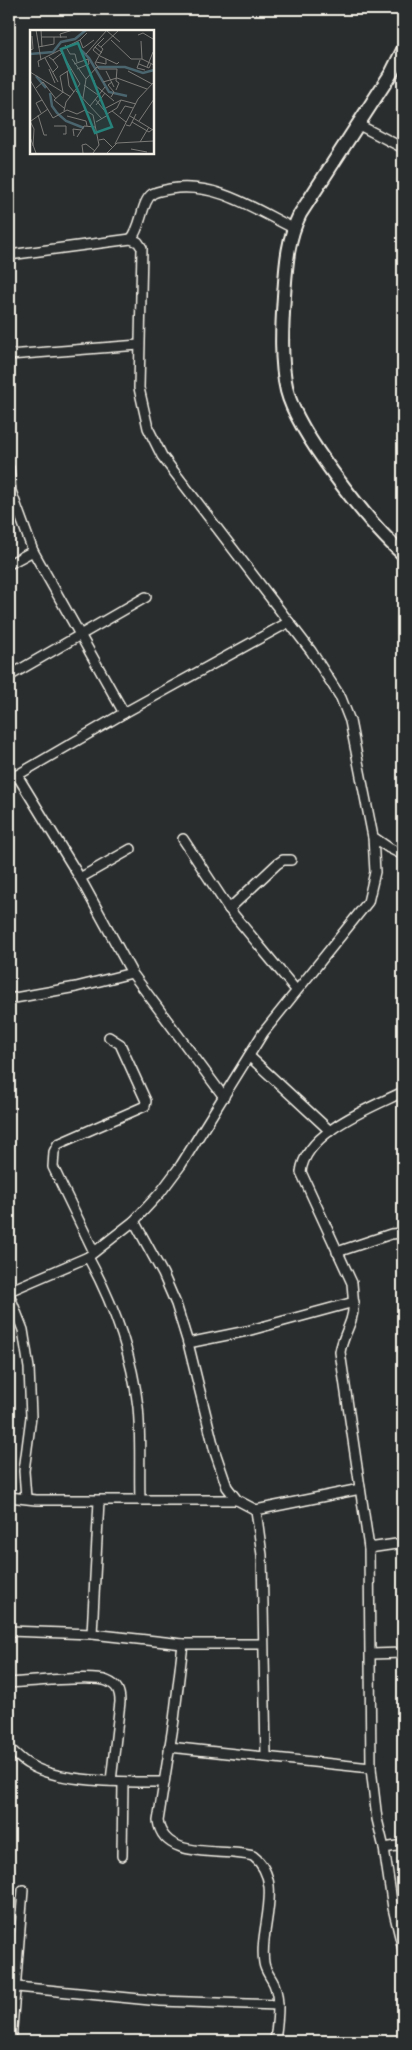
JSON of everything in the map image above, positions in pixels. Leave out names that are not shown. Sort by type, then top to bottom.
[{"type":"main road","points":[[403,50],[359,125],[341,150],[293,228],[289,240],[283,312],[284,374],[290,402],[305,430],[345,487],[387,540],[403,554]]},
{"type":"street","points":[[359,125],[403,148]]},
{"type":"street","points":[[131,239],[140,226],[146,204],[152,194],[180,188],[199,187],[222,193],[293,228]]},
{"type":"street","points":[[9,255],[131,239],[138,242],[142,248],[139,388],[148,428],[162,456],[289,622],[341,698],[350,721],[374,837],[375,872],[368,902],[264,1032],[181,1165],[160,1193],[134,1221],[91,1255],[9,1292],[23,1330],[29,1368],[31,1417],[24,1471],[26,1498]]},
{"type":"street","points":[[9,355],[139,345]]},
{"type":"street","points":[[9,468],[10,491],[33,551],[82,635],[124,713]]},
{"type":"street","points":[[9,564],[33,551]]},
{"type":"street","points":[[9,676],[146,597]]},
{"type":"street","points":[[9,780],[124,713],[289,622]]},
{"type":"street","points":[[17,775],[80,878],[132,973],[224,1097]]},
{"type":"street","points":[[374,837],[403,855]]},
{"type":"street","points":[[183,839],[229,909],[296,990]]},
{"type":"street","points":[[80,878],[130,849]]},
{"type":"street","points":[[229,909],[277,864],[283,860],[291,860]]},
{"type":"street","points":[[9,999],[132,973]]},
{"type":"street","points":[[109,1037],[120,1044],[146,1101],[145,1106],[58,1144],[53,1167],[117,1320],[138,1407],[140,1500]]},
{"type":"street","points":[[249,1056],[330,1131]]},
{"type":"street","points":[[403,1092],[349,1119],[330,1131],[305,1156],[301,1172],[352,1283],[354,1302],[351,1320],[342,1341],[340,1352],[369,1548],[371,1768],[377,1819],[384,1848],[393,1908],[403,1949]]},
{"type":"street","points":[[134,1221],[163,1274],[188,1343],[215,1452],[227,1487],[237,1500],[256,1510],[360,1489]]},
{"type":"street","points":[[337,1252],[390,1234],[403,1233]]},
{"type":"street","points":[[188,1343],[271,1325],[354,1302]]},
{"type":"street","points":[[9,1497],[36,1500],[237,1500]]},
{"type":"street","points":[[92,1634],[99,1500]]},
{"type":"street","points":[[256,1510],[262,1555],[266,1755]]},
{"type":"street","points":[[369,1548],[403,1544]]},
{"type":"street","points":[[9,1631],[92,1634],[183,1644],[263,1644]]},
{"type":"street","points":[[183,1644],[174,1720],[158,1821],[159,1829],[170,1841],[193,1850],[247,1854],[257,1860],[266,1872],[270,1890],[264,1964],[274,1984],[278,2005],[276,2041]]},
{"type":"street","points":[[371,1654],[403,1653]]},
{"type":"street","points":[[9,1683],[97,1679],[114,1685],[120,1694],[120,1702],[111,1781]]},
{"type":"street","points":[[169,1747],[266,1755],[371,1768]]},
{"type":"street","points":[[9,1748],[29,1765],[50,1774],[123,1782],[164,1782]]},
{"type":"street","points":[[122,1856],[123,1782]]},
{"type":"street","points":[[384,1848],[403,1845]]},
{"type":"street","points":[[11,2041],[17,1987],[23,1890]]},
{"type":"street","points":[[17,1987],[160,2001],[278,2005]]}]
